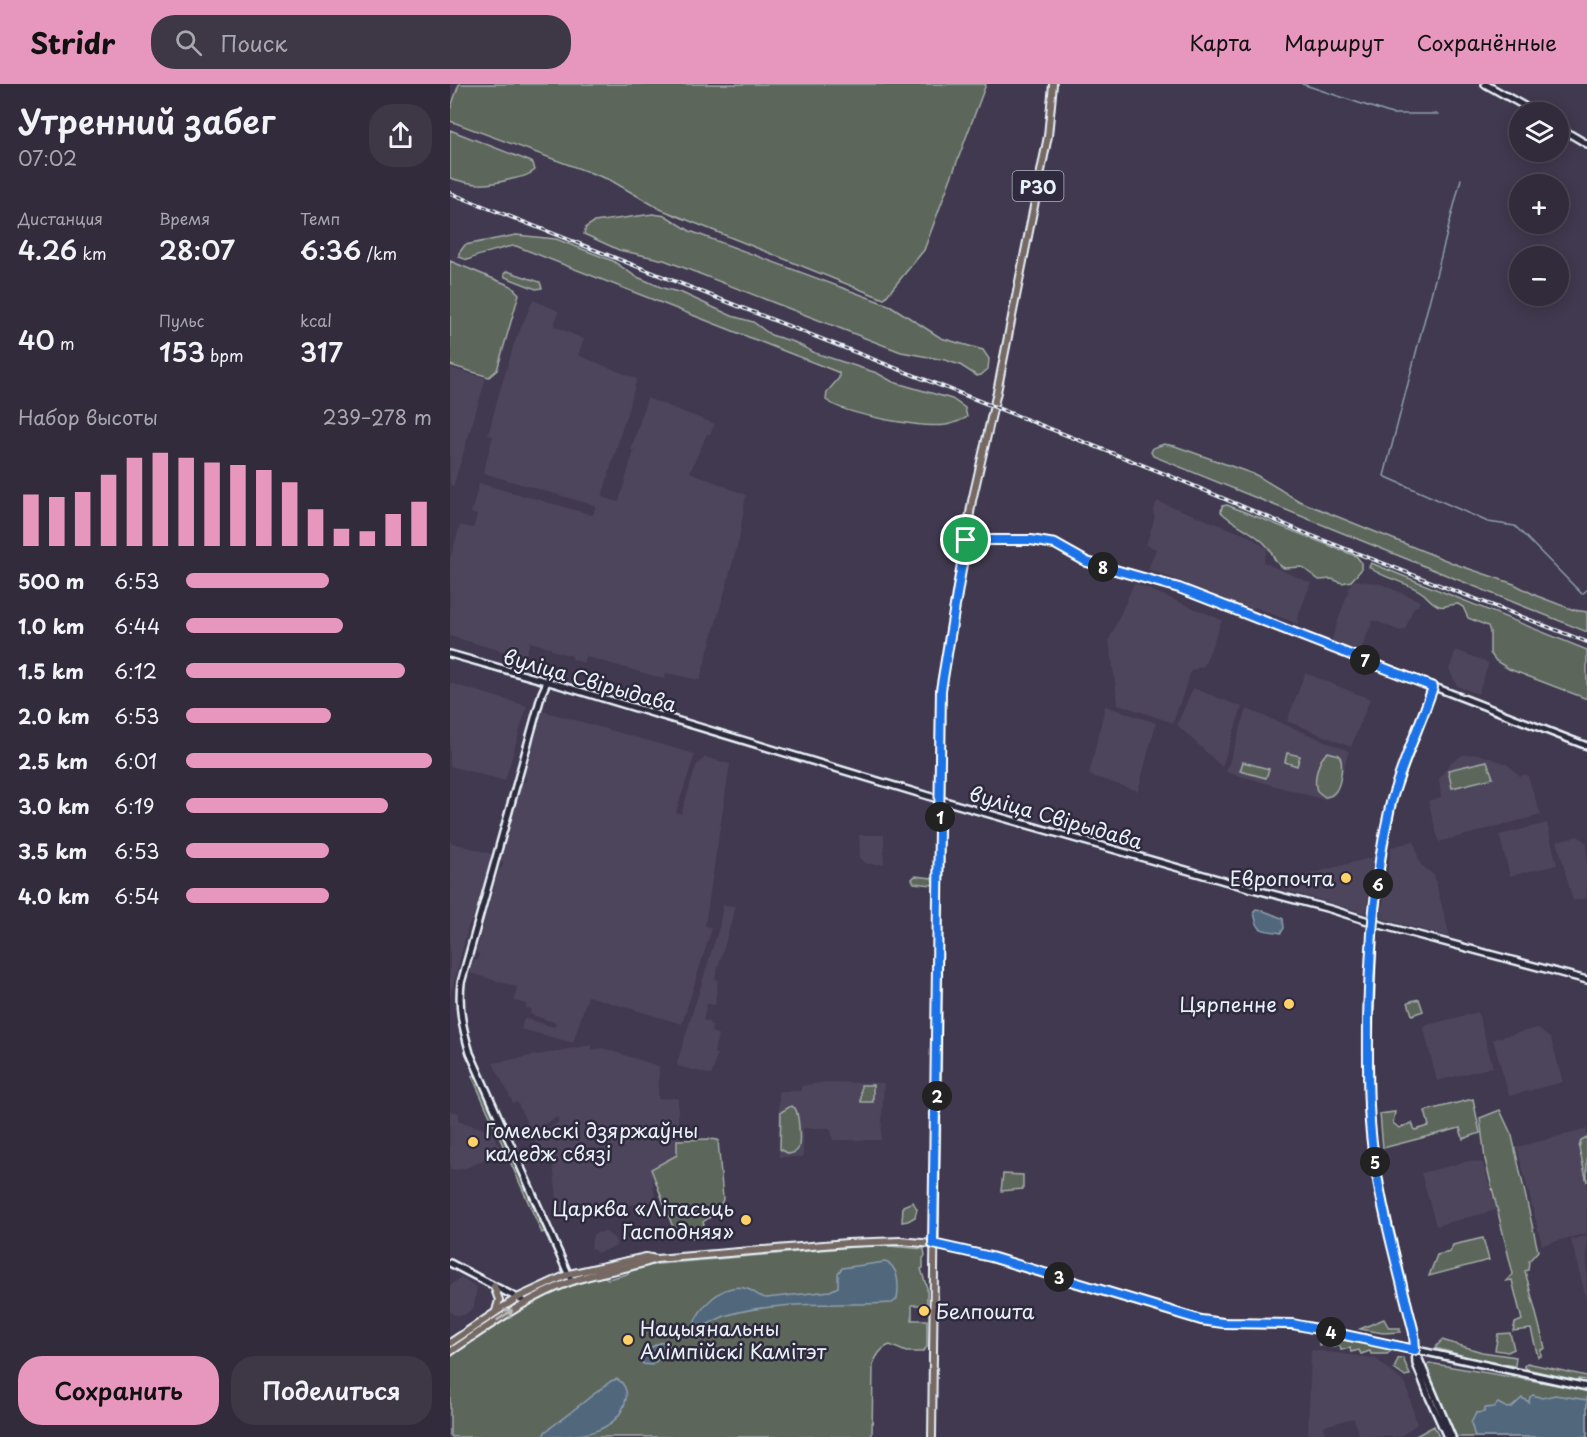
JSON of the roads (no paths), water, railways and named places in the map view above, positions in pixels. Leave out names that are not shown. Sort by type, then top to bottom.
[{"type":"main road","name":"Р30","points":[[932,1437],[941,690],[972,501],[1048,136],[1053,84]]},
{"type":"main road","points":[[1485,84],[1517,102]]},
{"type":"main road","points":[[1569,133],[1587,144]]},
{"type":"main road","points":[[966,540],[1031,540],[1050,543],[1080,559],[1179,588],[1587,746]]},
{"type":"main road","name":"вуліца Свірыдава","points":[[450,654],[940,799],[1373,923],[1587,980]]},
{"type":"main road","points":[[547,682],[461,982],[459,1003],[470,1053],[571,1281]]},
{"type":"main road","points":[[1433,687],[1404,763],[1390,808],[1373,923],[1368,1044],[1370,1123],[1384,1209],[1414,1333],[1419,1373],[1447,1437]]},
{"type":"main road","points":[[450,1352],[525,1302],[571,1281],[656,1259],[847,1243],[900,1241],[933,1244],[991,1257],[1201,1320],[1223,1323],[1293,1324],[1587,1387]]},
{"type":"main road","points":[[450,1343],[517,1298],[569,1274],[646,1257],[656,1259]]},
{"type":"main road","points":[[450,1263],[525,1302]]},
{"type":"main road","points":[[494,1286],[499,1300],[495,1313]]},
{"type":"main road","points":[[1415,1350],[1452,1437]]},
{"type":"water","points":[[1256,909],[1283,919],[1284,928],[1281,933],[1259,927],[1254,911]]},
{"type":"water","points":[[885,1262],[893,1267],[897,1277],[897,1299],[892,1303],[768,1307],[728,1315],[698,1329],[693,1327],[700,1312],[712,1298],[727,1289],[736,1287],[747,1289],[766,1298],[830,1291],[838,1287],[838,1273],[842,1268]]},
{"type":"water","points":[[666,1341],[670,1345],[669,1350],[652,1365],[643,1364],[641,1358],[645,1352]]},
{"type":"water","points":[[617,1379],[625,1388],[626,1399],[614,1421],[593,1432],[580,1435],[543,1437],[545,1432],[611,1381]]},
{"type":"water","points":[[1533,1395],[1542,1398],[1555,1395],[1587,1400],[1587,1437],[1475,1437],[1471,1423],[1476,1413],[1484,1412],[1485,1408],[1494,1407],[1498,1403],[1507,1408],[1512,1407],[1522,1398],[1529,1402]]},
{"type":"waterway","points":[[1302,84],[1392,114],[1438,114]]},
{"type":"waterway","points":[[1461,179],[1384,476],[1488,522],[1515,526],[1582,594],[1587,590]]},
{"type":"railway","points":[[450,193],[1168,475],[1310,535],[1587,642]]},
{"type":"place","name":"Европочта","points":[[1346,878]]},
{"type":"place","name":"Цярпенне","points":[[1289,1004]]},
{"type":"place","name":"Гомельскі дзяржаўны каледж связі","points":[[473,1142]]},
{"type":"place","name":"Царква «Літасьць Гасподняя»","points":[[746,1220]]},
{"type":"place","name":"Белпошта","points":[[924,1311]]},
{"type":"place","name":"Нацыянальны Алімпійскі Камітэт","points":[[628,1340]]}]
